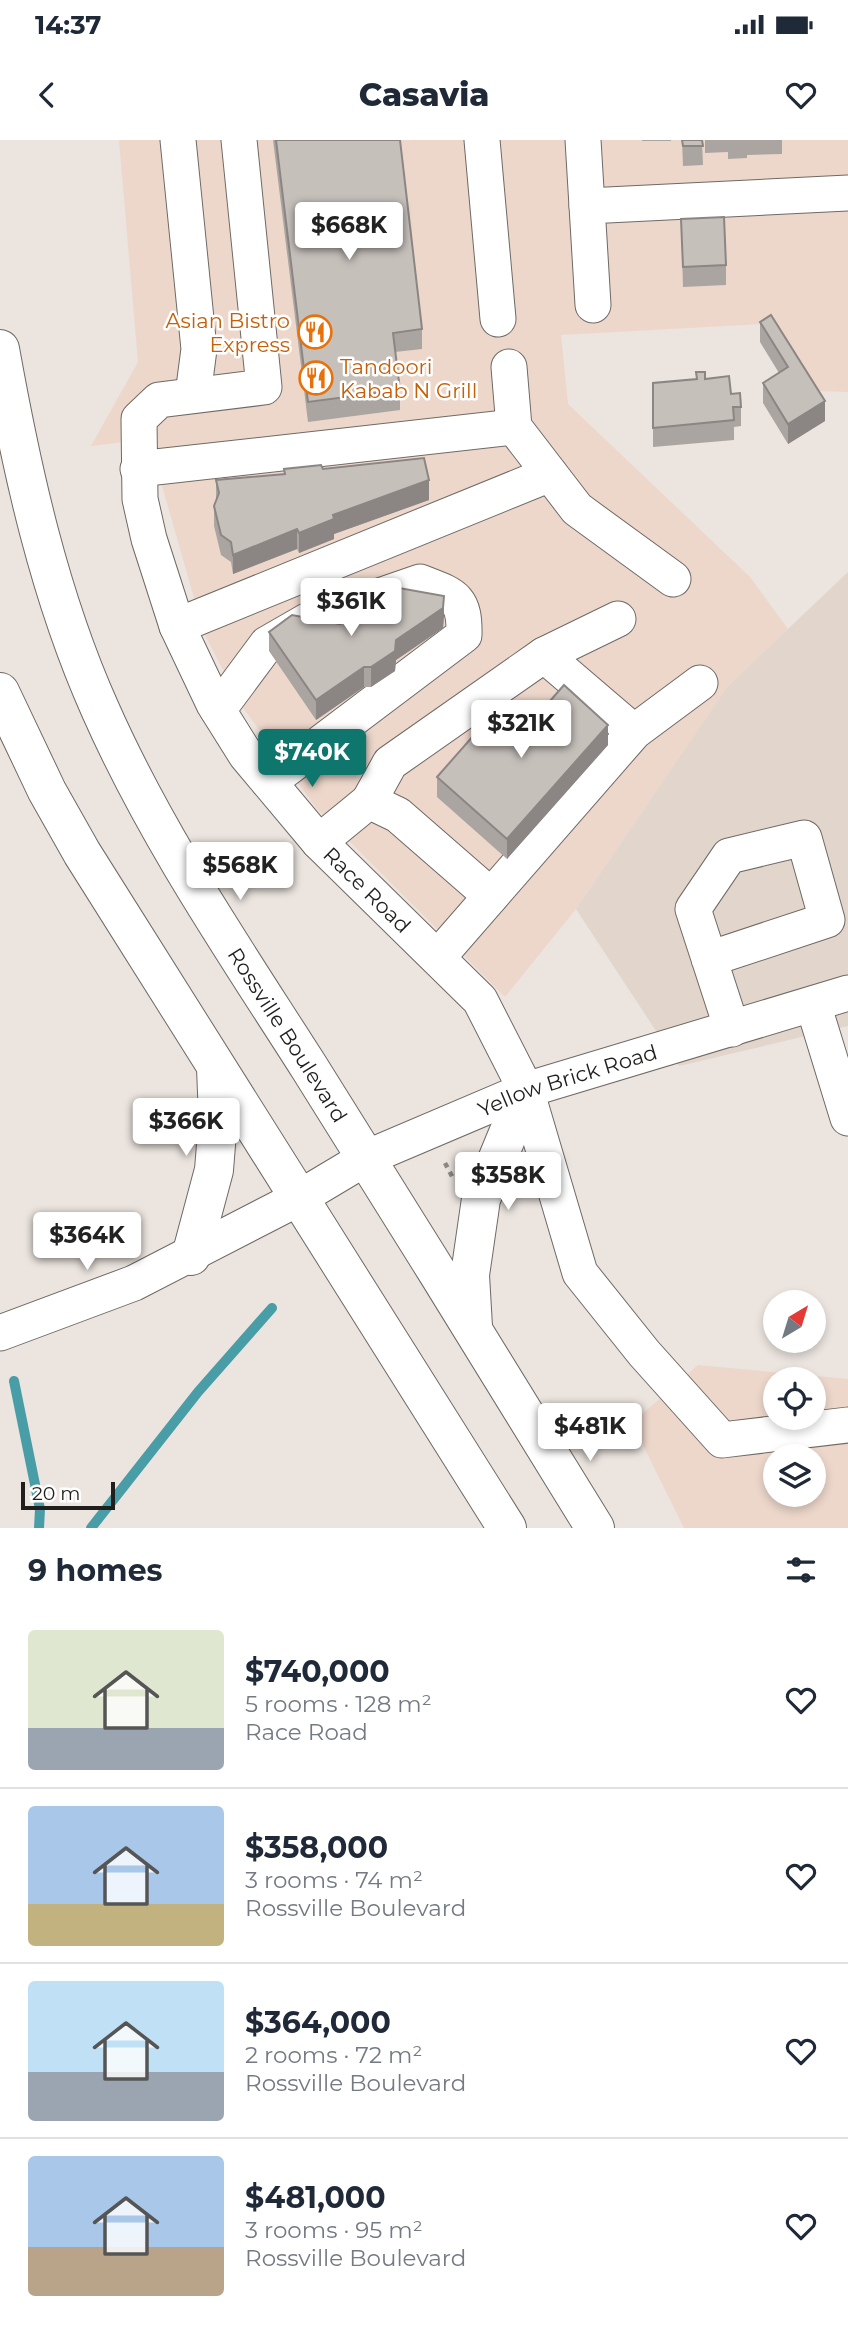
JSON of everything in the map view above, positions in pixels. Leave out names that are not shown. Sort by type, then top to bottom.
[{"type":"main road","name":"Rossville Boulevard","points":[[0,349],[18,447],[41,537],[67,628],[100,710],[172,852],[366,1158],[595,1528]]},
{"type":"main road","points":[[0,692],[47,791],[82,853],[507,1528]]},
{"type":"main road","points":[[191,1256],[214,1170],[218,1119],[215,1065]]},
{"type":"main road","points":[[474,1333],[470,1275],[481,1199],[526,1090]]},
{"type":"street","points":[[178,140],[199,349],[193,396]]},
{"type":"street","name":"Race Road","points":[[239,140],[264,387],[159,400],[139,419],[137,459],[140,499],[149,539],[177,626],[218,710],[246,755],[319,842],[480,1000],[526,1090],[580,1273],[644,1353],[722,1440],[848,1425]]},
{"type":"street","points":[[482,140],[498,319]]},
{"type":"street","points":[[583,140],[593,305]]},
{"type":"street","points":[[587,206],[848,194]]},
{"type":"street","points":[[509,367],[514,427],[577,509],[673,579]]},
{"type":"street","points":[[137,459],[514,427]]},
{"type":"street","points":[[177,626],[550,474]]},
{"type":"street","points":[[218,710],[267,643],[307,621],[420,582],[454,596],[465,612],[464,635],[269,782]]},
{"type":"street","points":[[319,842],[369,801],[390,763],[544,655],[618,619]]},
{"type":"street","points":[[544,655],[634,732]]},
{"type":"street","points":[[438,957],[634,732],[700,683]]},
{"type":"street","points":[[369,801],[398,815],[491,896]]},
{"type":"street","points":[[709,959],[732,1029]]},
{"type":"street","name":"Yellow Brick Road","points":[[0,1333],[134,1283],[191,1256],[299,1198],[366,1158],[526,1090],[848,993]]},
{"type":"street","points":[[813,1004],[847,1114]]},
{"type":"shaded area","points":[[119,140],[848,140],[848,392],[817,391],[762,324],[561,335],[568,404],[750,577],[788,629],[727,687],[576,909],[505,997],[317,809],[241,705],[204,633],[157,468],[158,438],[91,446],[138,362]]},
{"type":"shaded area","points":[[848,572],[848,1026],[679,1066],[576,909],[727,687]]},
{"type":"shaded area","points":[[698,1365],[763,1371],[763,1430],[826,1430],[826,1377],[848,1379],[848,1528],[684,1528],[632,1423]]},
{"type":"building","points":[[276,140],[400,140],[422,329],[393,333],[400,390],[308,402]]},
{"type":"building","points":[[682,140],[702,140],[703,146],[683,146]]},
{"type":"building","points":[[724,217],[726,265],[683,267],[681,219]]},
{"type":"building","points":[[771,315],[825,401],[788,424],[763,383],[788,367],[760,322]]},
{"type":"building","points":[[696,372],[705,372],[705,379],[729,376],[731,394],[740,393],[741,407],[733,407],[734,420],[653,428],[653,383],[697,379]]},
{"type":"building","points":[[424,458],[429,480],[333,515],[334,519],[299,533],[297,529],[233,555],[231,542],[221,535],[214,506],[219,493],[216,480],[285,474],[284,469],[321,465],[323,469]]},
{"type":"building","points":[[399,588],[444,596],[443,608],[396,640],[395,651],[371,667],[364,667],[316,700],[269,632],[292,615],[340,624]]},
{"type":"building","points":[[564,685],[608,725],[507,839],[437,777],[496,710],[522,733]]},
{"type":"waterway","points":[[91,1528],[198,1392],[272,1308]]},
{"type":"waterway","points":[[14,1381],[40,1509],[39,1528]]},
{"type":"place","name":"Asian Bistro Express","points":[[315,332]]},
{"type":"place","name":"Tandoori Kabab N Grill","points":[[316,378]]}]
